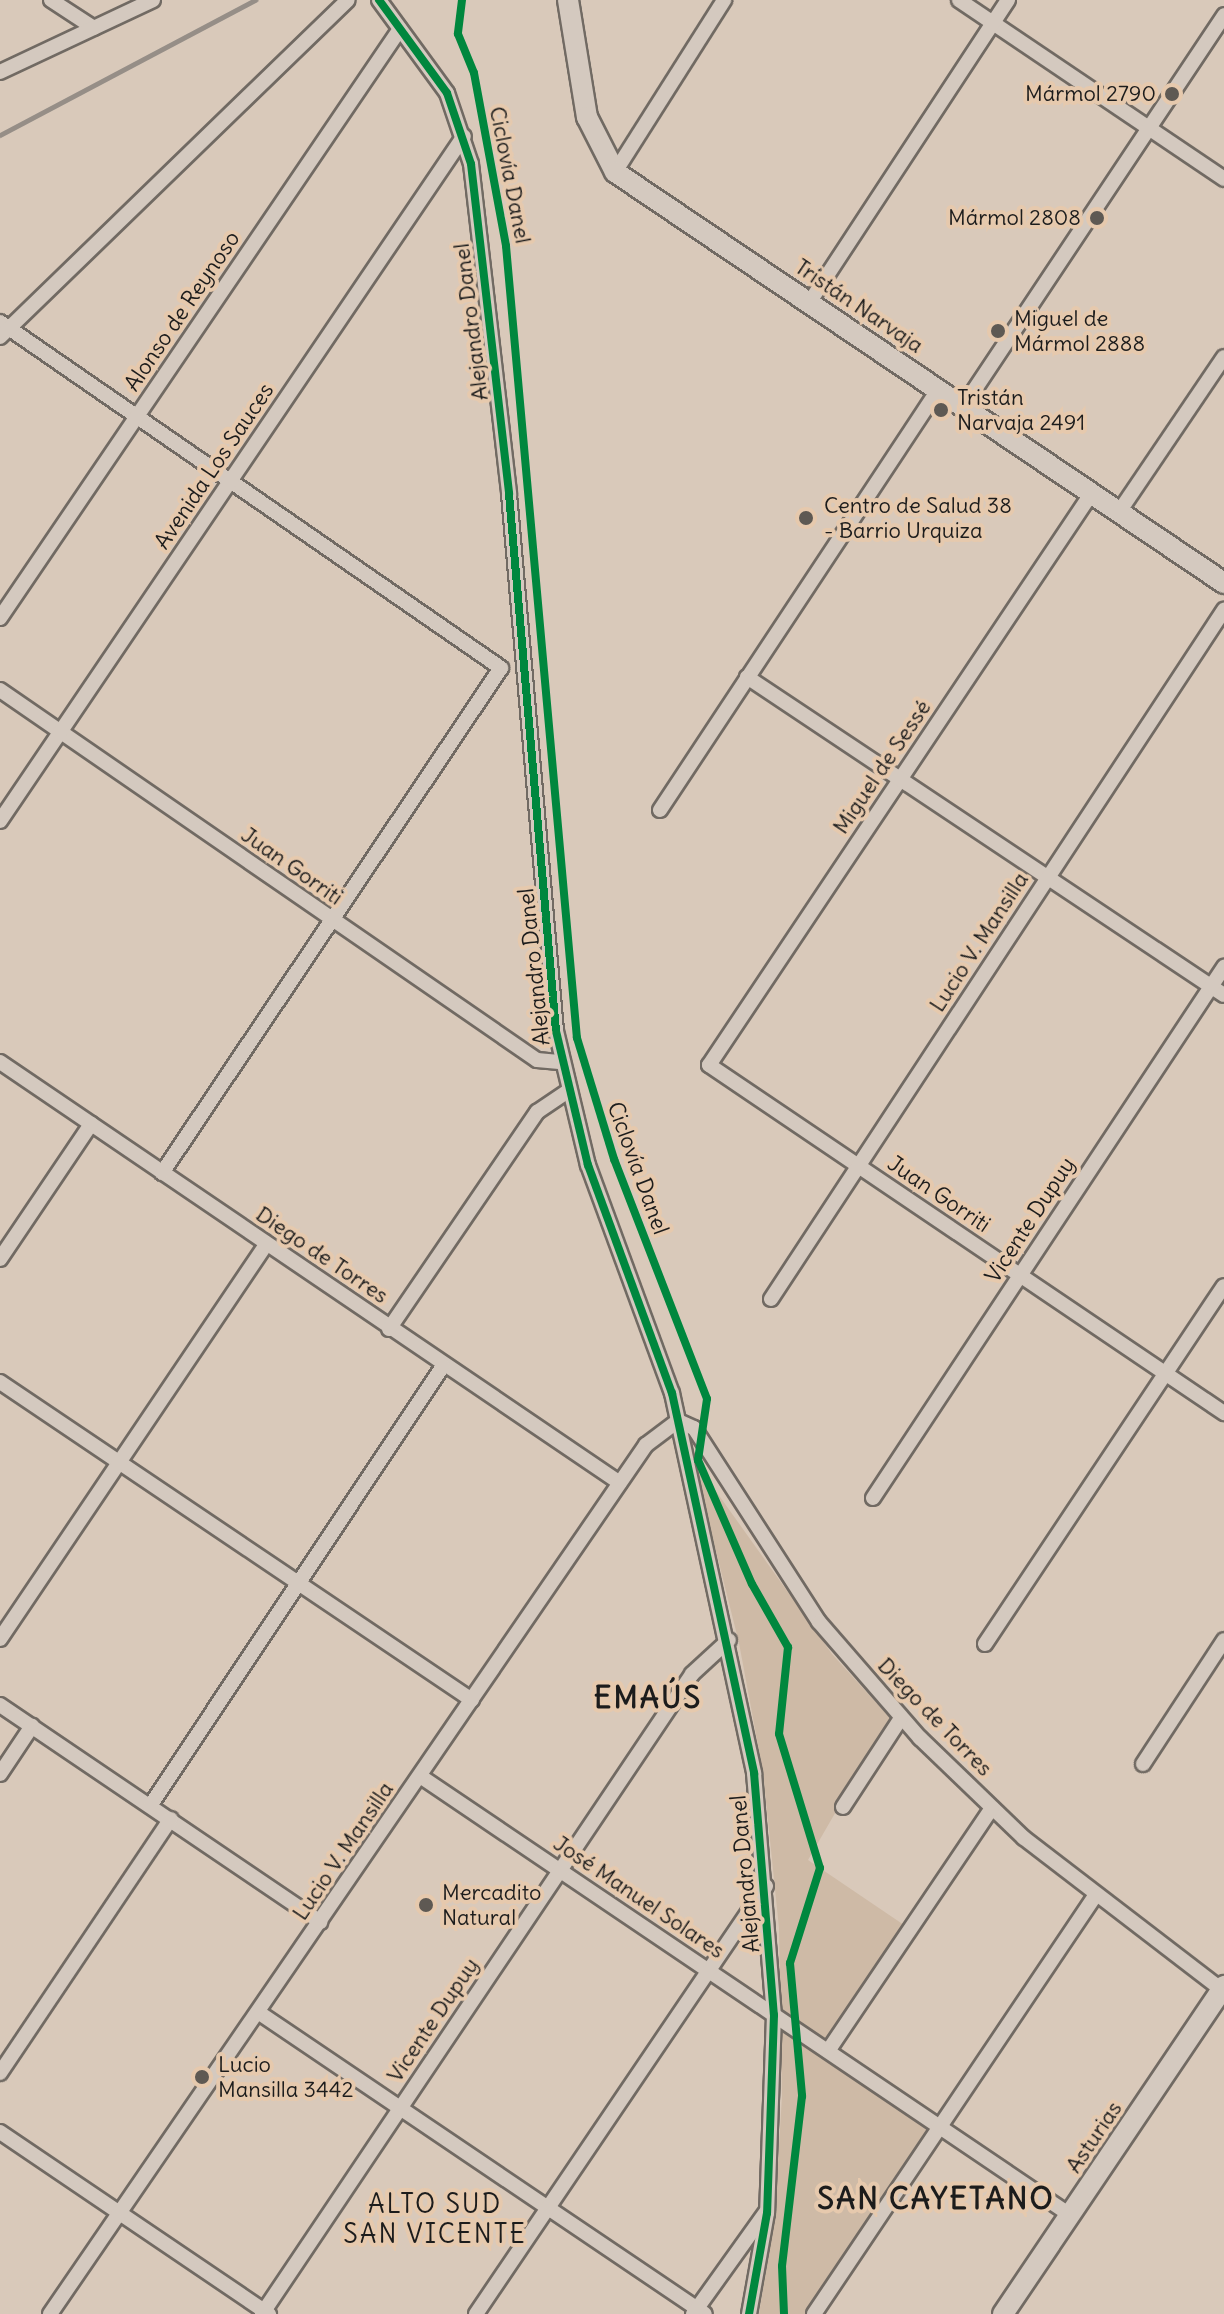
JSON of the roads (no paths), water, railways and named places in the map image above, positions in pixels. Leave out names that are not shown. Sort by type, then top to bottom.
[{"type":"street","points":[[51,0],[94,28]]},
{"type":"street","points":[[0,72],[153,0]]},
{"type":"street","points":[[348,0],[3,329],[501,668]]},
{"type":"street","name":"Alejandro Danel","points":[[379,0],[447,93],[464,136],[523,661],[562,1062],[568,1091],[678,1421],[729,1640],[754,1773],[766,1886],[774,2015],[766,2211],[749,2314]]},
{"type":"street","name":"Tristán Narvaja","points":[[568,0],[587,117],[615,172],[745,260],[811,300],[938,390],[1224,583]]},
{"type":"street","points":[[615,172],[724,0]]},
{"type":"street","points":[[959,0],[1224,179]]},
{"type":"street","points":[[811,300],[1008,0]]},
{"type":"street","points":[[963,407],[1224,15]]},
{"type":"street","name":"Alonso de Reynoso","points":[[0,618],[400,29]]},
{"type":"street","name":"Avenida Los Sauces","points":[[0,821],[464,136]]},
{"type":"street","points":[[1119,512],[1224,357]]},
{"type":"street","points":[[660,810],[938,390]]},
{"type":"street","name":"Miguel de Sessé","points":[[709,1065],[1091,494]]},
{"type":"street","name":"Lucio V. Mansilla","points":[[771,1299],[1224,610]]},
{"type":"street","points":[[162,1173],[501,668],[523,661]]},
{"type":"street","points":[[747,677],[1218,990]]},
{"type":"street","name":"Juan Gorriti","points":[[0,690],[537,1060],[562,1062]]},
{"type":"street","name":"Vicente Dupuy","points":[[873,1498],[1020,1275],[1218,990],[1224,967]]},
{"type":"street","name":"Diego de Torres","points":[[0,1062],[443,1366],[620,1483]]},
{"type":"street","name":"Juan Gorriti","points":[[709,1065],[1224,1413]]},
{"type":"street","points":[[389,1329],[537,1112],[568,1091]]},
{"type":"street","points":[[0,1259],[91,1124]]},
{"type":"street","points":[[0,1639],[266,1244]]},
{"type":"street","points":[[985,1644],[1224,1286]]},
{"type":"street","points":[[150,1806],[443,1366]]},
{"type":"street","points":[[0,1382],[472,1700]]},
{"type":"street","name":"Lucio V. Mansilla","points":[[50,2314],[653,1436],[678,1421]]},
{"type":"street","name":"Diego de Torres","points":[[678,1421],[694,1428],[819,1622],[901,1718],[992,1808],[1095,1896],[1223,1988]]},
{"type":"street","name":"Vicente Dupuy","points":[[265,2313],[692,1674],[729,1640]]},
{"type":"street","points":[[1143,1764],[1224,1640]]},
{"type":"street","points":[[0,1705],[321,1922]]},
{"type":"street","points":[[843,1807],[901,1718]]},
{"type":"street","points":[[0,1774],[32,1726]]},
{"type":"street","name":"José Manuel Solares","points":[[420,1776],[1070,2215]]},
{"type":"street","points":[[828,2051],[992,1808]]},
{"type":"street","points":[[0,2073],[171,1819]]},
{"type":"street","points":[[476,2314],[766,1886]]},
{"type":"street","points":[[814,2314],[937,2125],[1095,1896]]},
{"type":"street","name":"Asturias","points":[[1003,2314],[1223,1988]]},
{"type":"street","points":[[258,2012],[698,2312],[766,2211]]},
{"type":"street","points":[[0,2132],[265,2313]]},
{"type":"railway","points":[[0,135],[255,0]]},
{"type":"place","name":"Mármol 2790","points":[[1172,94]]},
{"type":"place","name":"Mármol 2808","points":[[1097,218]]},
{"type":"place","name":"Miguel de Mármol 2888","points":[[998,331]]},
{"type":"place","name":"Tristán Narvaja 2491","points":[[941,410]]},
{"type":"place","name":"Centro de Salud 38 - Barrio Urquiza","points":[[806,518]]},
{"type":"place","name":"Mercadito Natural","points":[[426,1905]]},
{"type":"place","name":"Lucio Mansilla 3442","points":[[202,2077]]},
{"type":"district","name":"EMAÚS","points":[[648,1697]]},
{"type":"district","name":"SAN CAYETANO","points":[[936,2198]]},
{"type":"district","name":"ALTO SUD SAN VICENTE","points":[[435,2219]]}]
